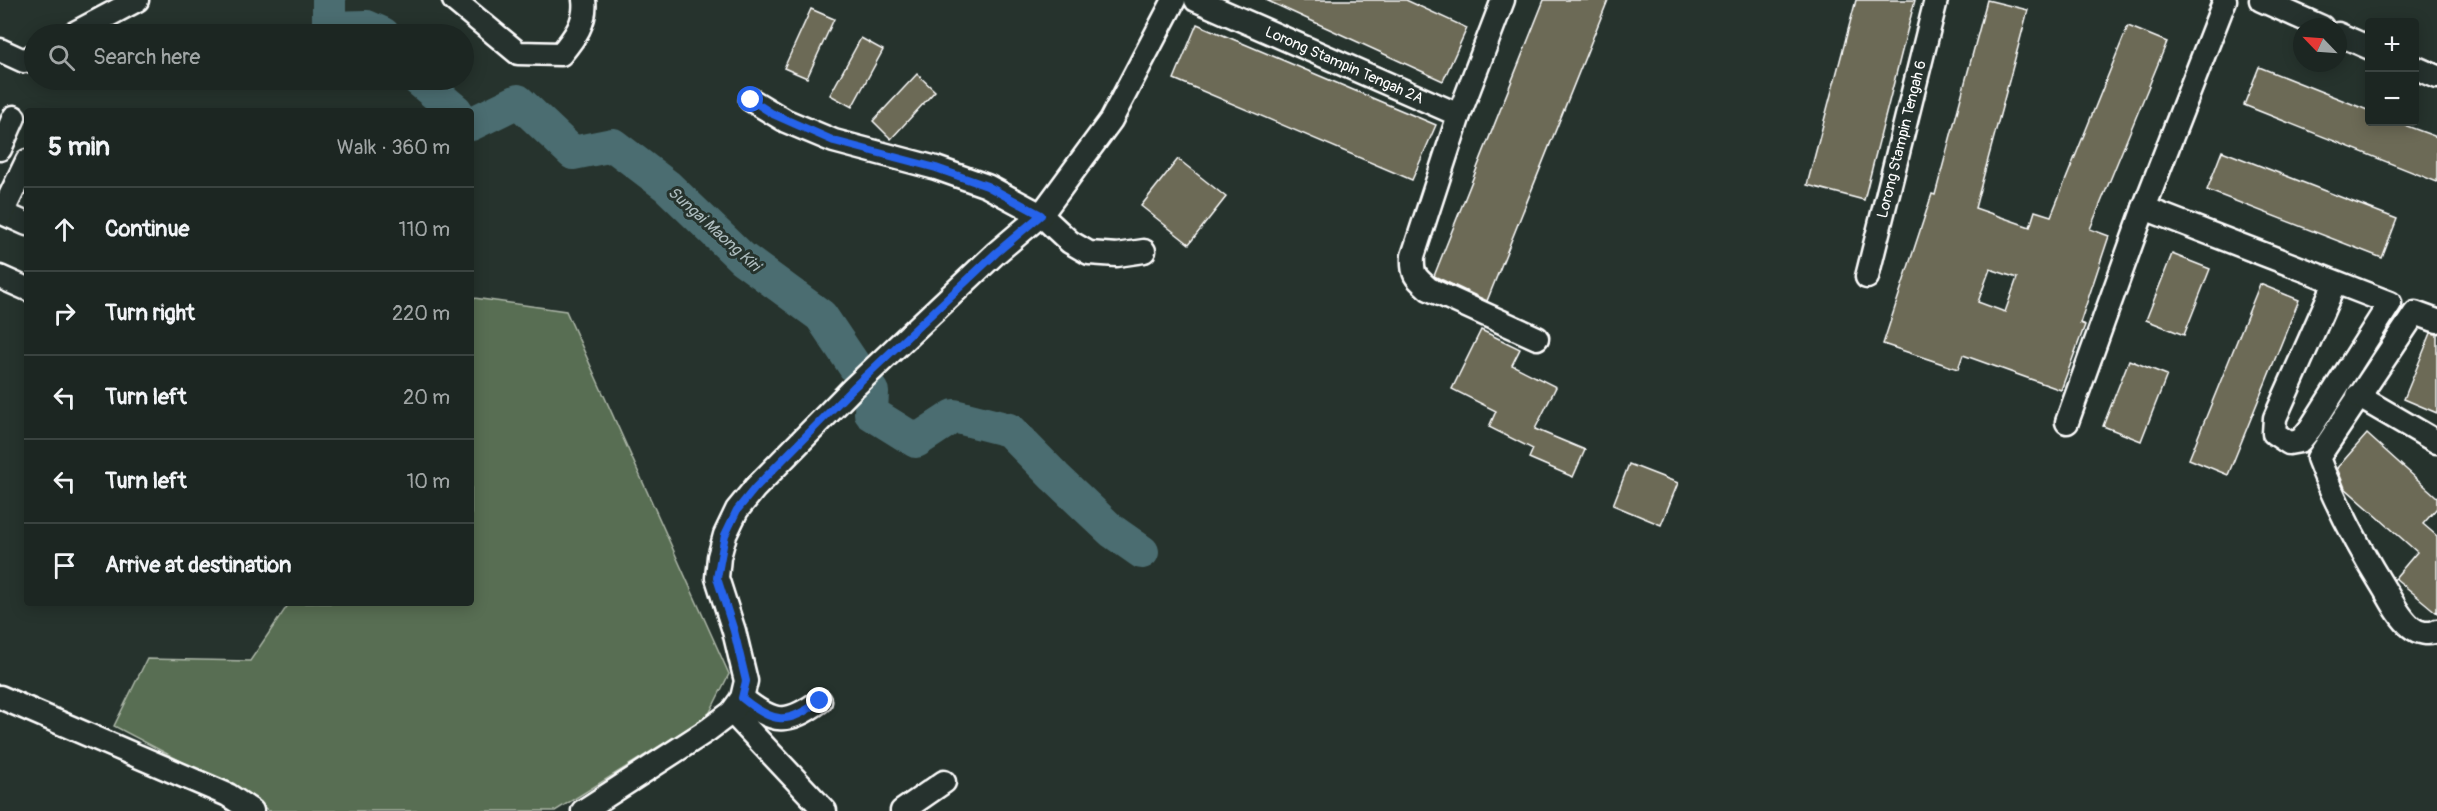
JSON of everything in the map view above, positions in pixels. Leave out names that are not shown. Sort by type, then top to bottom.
[{"type":"street","points":[[92,24],[137,0]]},
{"type":"street","points":[[454,0],[518,53],[561,54],[578,34],[585,8],[584,0]]},
{"type":"street","points":[[584,811],[708,730],[737,705],[746,681],[734,631],[717,578],[725,535],[737,510],[755,488],[853,388],[996,253],[1041,215],[1111,120],[1174,0]]},
{"type":"street","name":"Lorong Stampin Tengah 2A","points":[[1196,0],[1459,115]]},
{"type":"street","points":[[1503,0],[1459,115],[1413,256],[1412,268],[1416,278],[1429,289],[1538,338]]},
{"type":"street","name":"Lorong Stampin Tengah 6","points":[[1867,277],[1936,0]]},
{"type":"street","points":[[2067,422],[2144,208],[2225,0]]},
{"type":"street","points":[[2260,0],[2301,18]]},
{"type":"street","points":[[2347,38],[2365,46]]},
{"type":"street","points":[[0,50],[24,61]]},
{"type":"street","points":[[2419,70],[2437,77]]},
{"type":"street","points":[[751,100],[773,114],[834,141],[936,168],[987,186],[1041,215],[1070,242],[1089,253],[1117,255],[1144,251]]},
{"type":"street","points":[[0,149],[14,117]]},
{"type":"street","points":[[24,167],[1,213],[24,223]]},
{"type":"street","points":[[2144,208],[2390,303],[2310,429],[2300,441],[2289,443],[2274,433],[2275,418],[2335,283]]},
{"type":"street","points":[[0,277],[24,288]]},
{"type":"street","points":[[2437,321],[2415,313],[2318,458],[2364,556],[2409,626],[2417,632],[2437,631]]},
{"type":"street","points":[[2358,396],[2437,442]]},
{"type":"street","points":[[0,697],[228,795],[252,811]]},
{"type":"street","points":[[737,705],[772,717],[790,719],[820,701]]},
{"type":"street","points":[[737,705],[825,811]]},
{"type":"street","points":[[902,811],[944,782]]},
{"type":"green space","points":[[474,298],[566,311],[729,674],[708,716],[555,811],[268,811],[261,803],[114,726],[147,659],[250,661],[287,606],[474,606]]},
{"type":"building","points":[[1266,0],[1406,0],[1467,28],[1443,81]]},
{"type":"building","points":[[1544,0],[1608,0],[1487,301],[1434,276]]},
{"type":"building","points":[[1856,0],[1915,0],[1864,200],[1807,185]]},
{"type":"building","points":[[1987,0],[2028,10],[1975,208],[2030,227],[2035,211],[2051,216],[2128,26],[2167,42],[2090,229],[2109,236],[2080,323],[2085,325],[2061,390],[1963,355],[1958,369],[1883,344],[1932,194],[1935,195]],"holes":[[[1990,269],[2017,278],[2005,312],[1978,302]]]},
{"type":"building","points":[[811,9],[834,19],[807,78],[784,68]]},
{"type":"building","points":[[1197,24],[1436,125],[1412,180],[1174,79]]},
{"type":"building","points":[[861,38],[883,50],[852,107],[830,95]]},
{"type":"building","points":[[2259,67],[2365,109],[2365,126],[2407,126],[2437,137],[2437,182],[2244,105]]},
{"type":"building","points":[[917,74],[935,91],[891,139],[873,121]]},
{"type":"building","points":[[2222,151],[2397,219],[2382,258],[2207,190]]},
{"type":"building","points":[[1178,159],[1226,197],[1189,244],[1141,206]]},
{"type":"building","points":[[2172,254],[2210,269],[2184,335],[2146,320]]},
{"type":"building","points":[[2260,284],[2299,300],[2228,475],[2189,459]]},
{"type":"building","points":[[1481,330],[1520,349],[1512,365],[1556,387],[1535,429],[1585,450],[1573,477],[1529,458],[1533,449],[1489,427],[1496,411],[1452,389]]},
{"type":"building","points":[[2431,333],[2437,334],[2437,413],[2404,399]]},
{"type":"building","points":[[2129,360],[2167,375],[2141,441],[2103,426]]},
{"type":"building","points":[[2367,434],[2437,497],[2437,508],[2423,524],[2437,536],[2437,613],[2395,578],[2417,552],[2345,488],[2337,468]]},
{"type":"building","points":[[1629,464],[1678,483],[1661,525],[1613,505]]},
{"type":"waterway","name":"Sungai Maong Kiri","points":[[329,0],[329,24]]},
{"type":"waterway","name":"Sungai Maong Kiri","points":[[431,90],[452,108]]},
{"type":"waterway","name":"Sungai Maong Kiri","points":[[474,123],[518,101],[573,153],[613,145],[667,186],[742,258],[821,316],[872,392],[871,413],[916,441],[954,416],[1009,430],[1112,531],[1142,552]]},
{"type":"route","points":[[751,100],[786,121],[834,141],[936,168],[987,186],[1041,215],[996,253],[853,388],[755,488],[737,510],[725,535],[719,557],[717,578],[734,631],[746,681],[742,698],[757,711],[772,717],[790,719],[820,701]]}]
